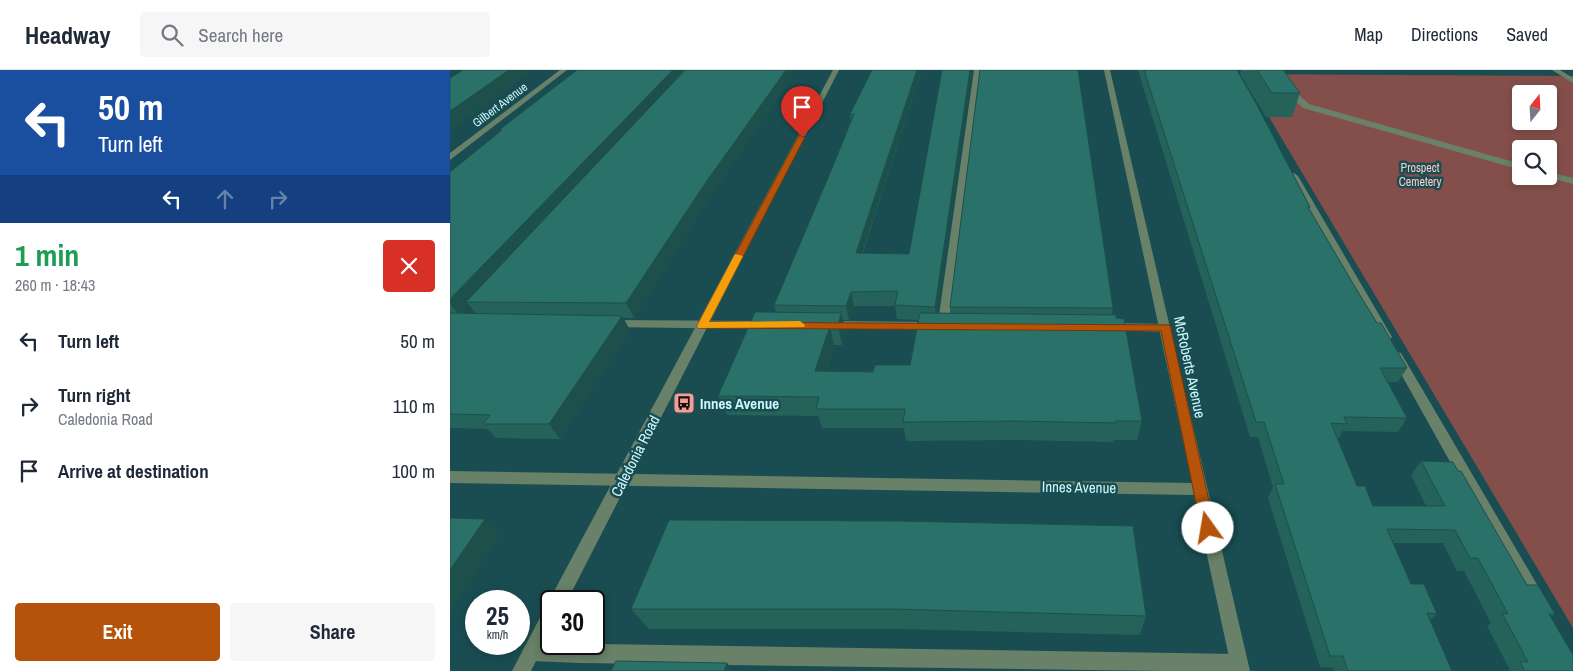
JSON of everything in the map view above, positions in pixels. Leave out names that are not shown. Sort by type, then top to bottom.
[{"type":"street","name":"Gilbert Avenue","points":[[450,157],[564,70]]},
{"type":"street","name":"Caledonia Road","points":[[564,590],[836,70]]},
{"type":"street","points":[[815,325],[948,326],[977,70]]},
{"type":"street","name":"McRoberts Avenue","points":[[1107,70],[1240,667]]},
{"type":"street","points":[[1555,70],[1573,80]]},
{"type":"street","points":[[1277,80],[1306,106],[1512,165]]},
{"type":"street","points":[[1287,165],[1543,612]]},
{"type":"street","points":[[1557,177],[1573,181]]},
{"type":"street","points":[[600,324],[776,325]]},
{"type":"street","points":[[1098,327],[1166,328]]},
{"type":"street","name":"Innes Avenue","points":[[450,477],[1199,489]]},
{"type":"street","points":[[521,671],[540,635]]},
{"type":"street","points":[[531,652],[894,665],[1240,667]]},
{"type":"green space","name":"Prospect Cemetery","points":[[1243,74],[1573,76],[1573,628]]},
{"type":"building","points":[[463,70],[509,70],[450,111],[450,78]]},
{"type":"building","points":[[577,70],[673,70],[450,299],[450,172],[502,130],[499,130]]},
{"type":"building","points":[[685,70],[786,70],[704,185],[626,303],[466,302]]},
{"type":"building","points":[[872,70],[917,70],[856,253],[909,254],[942,70],[970,70],[935,307],[895,305],[898,291],[851,292],[846,306],[774,305],[854,114],[850,114]]},
{"type":"building","points":[[980,70],[1078,70],[1113,308],[950,307]]},
{"type":"building","points":[[1144,70],[1237,70],[1310,207],[1308,207],[1377,323],[1381,323],[1407,368],[1380,368],[1407,418],[1344,417],[1347,424],[1331,423],[1357,486],[1365,486],[1373,506],[1445,506],[1421,461],[1453,462],[1458,471],[1461,471],[1527,585],[1538,585],[1555,614],[1549,614],[1573,655],[1573,671],[1525,671],[1520,662],[1528,662],[1502,613],[1508,614],[1478,558],[1470,558],[1455,530],[1387,529],[1411,584],[1424,584],[1437,614],[1427,613],[1452,671],[1348,671],[1343,656],[1330,656],[1275,484],[1284,484],[1264,422],[1256,422]]},
{"type":"building","points":[[1257,70],[1283,70],[1300,93],[1272,93]]},
{"type":"building","points":[[755,312],[841,313],[838,326],[830,326],[815,371],[873,372],[875,365],[910,365],[920,313],[1116,315],[1116,318],[1124,319],[1142,421],[1116,421],[1116,423],[1016,421],[903,422],[905,409],[816,409],[819,397],[718,396]]},
{"type":"building","points":[[450,313],[622,316],[549,424],[483,424],[490,415],[450,414]]},
{"type":"building","points":[[450,518],[485,519],[450,570]]},
{"type":"building","points":[[669,520],[896,521],[1133,526],[1146,616],[892,609],[631,609]]},
{"type":"building","points":[[616,661],[727,663],[724,671],[611,671]]},
{"type":"slow traffic","points":[[739,256],[702,326],[736,324],[800,325]]},
{"type":"place","name":"Innes Avenue","points":[[684,403]]},
{"type":"route","points":[[802,137],[702,326],[736,324],[1166,328],[1208,528]]}]
